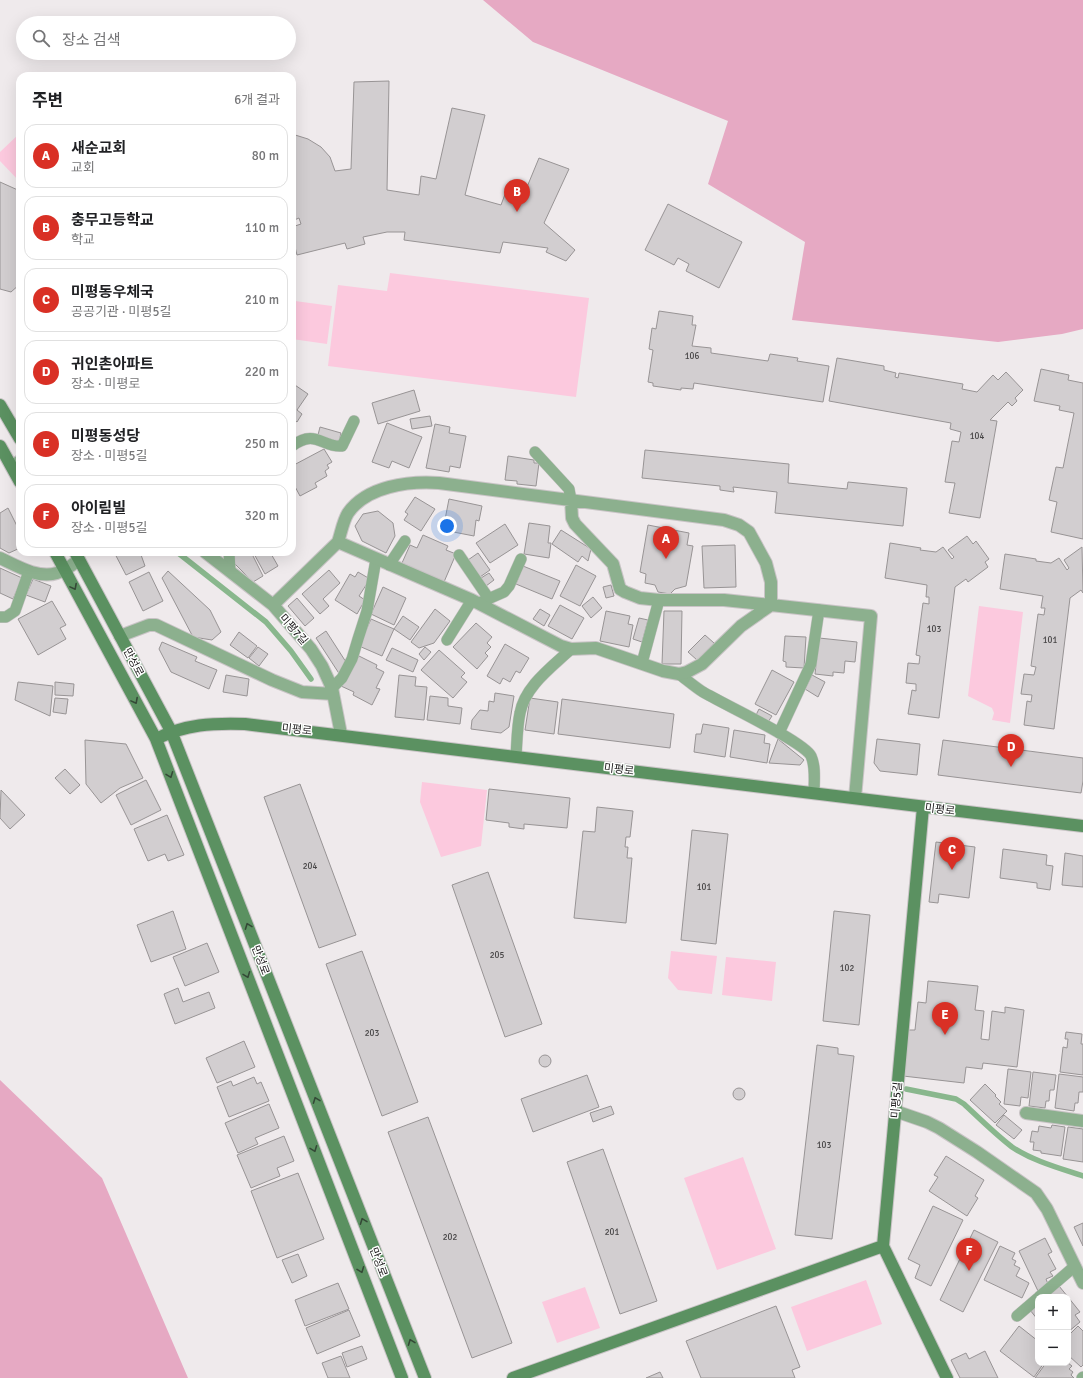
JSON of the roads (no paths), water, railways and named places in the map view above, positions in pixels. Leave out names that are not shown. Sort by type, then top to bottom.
[{"type":"street","points":[[0,405],[16,432]]},
{"type":"street","points":[[0,446],[16,464]]},
{"type":"street","points":[[273,605],[338,542],[347,514],[358,502],[370,494],[386,488],[406,484],[439,483],[724,520],[739,525],[749,532],[766,563],[771,582],[771,605]]},
{"type":"street","points":[[571,500],[572,518],[575,524],[613,564],[620,589],[640,598],[659,600],[724,600],[871,616],[855,798]]},
{"type":"street","points":[[338,542],[389,565],[480,601],[561,646],[571,649],[596,648],[664,671],[679,674],[687,672],[702,664],[741,626],[771,605]]},
{"type":"street","name":"만성로","points":[[58,556],[156,739],[402,1378]]},
{"type":"street","points":[[0,558],[38,574],[52,574],[64,570],[77,556]]},
{"type":"street","name":"만성로","points":[[77,556],[171,731],[425,1378]]},
{"type":"street","name":"미평7길","points":[[210,556],[273,605],[311,649],[322,666],[332,691],[341,734]]},
{"type":"street","points":[[120,636],[149,625],[156,625],[279,683],[302,692],[332,691]]},
{"type":"street","name":"미평로","points":[[156,739],[171,731],[203,724],[245,724],[341,734],[1083,826]]},
{"type":"street","name":"미평5길","points":[[882,1246],[923,807]]},
{"type":"street","points":[[895,1111],[927,1122],[939,1128],[1036,1192],[1047,1209],[1083,1283]]},
{"type":"street","points":[[1026,1113],[1083,1121]]},
{"type":"street","points":[[513,1378],[882,1246],[947,1378]]},
{"type":"lane","points":[[296,443],[300,440],[316,438],[342,446],[354,421]]},
{"type":"lane","points":[[535,452],[569,490],[571,500]]},
{"type":"lane","points":[[389,565],[405,541]]},
{"type":"lane","points":[[460,555],[480,601]]},
{"type":"lane","points":[[229,556],[230,572]]},
{"type":"lane","points":[[332,691],[342,678],[352,659],[367,611],[376,559]]},
{"type":"lane","points":[[447,640],[480,601],[504,592],[507,589],[521,559]]},
{"type":"lane","points":[[0,617],[6,617],[15,611],[29,571]]},
{"type":"lane","points":[[642,663],[659,600]]},
{"type":"lane","points":[[779,733],[810,664],[819,610]]},
{"type":"lane","points":[[516,756],[520,713],[524,699],[534,684],[571,649]]},
{"type":"lane","points":[[679,674],[702,692],[779,733],[806,750],[813,764],[814,793]]},
{"type":"lane","points":[[1042,1294],[1075,1266]]},
{"type":"lane","points":[[1016,1316],[1035,1300]]},
{"type":"waterway","points":[[182,556],[266,622],[291,651],[311,679]]},
{"type":"waterway","points":[[906,1089],[956,1099],[964,1104],[987,1126],[1020,1152],[1046,1164],[1083,1176]]},
{"type":"place","name":"충무고등학교","points":[[517,212]]},
{"type":"place","name":"새순교회","points":[[666,559]]},
{"type":"place","name":"귀인촌아파트","points":[[1011,767]]},
{"type":"place","name":"미평동우체국","points":[[952,870]]},
{"type":"place","name":"미평동성당","points":[[945,1035]]},
{"type":"place","name":"아이림빌","points":[[969,1271]]}]
